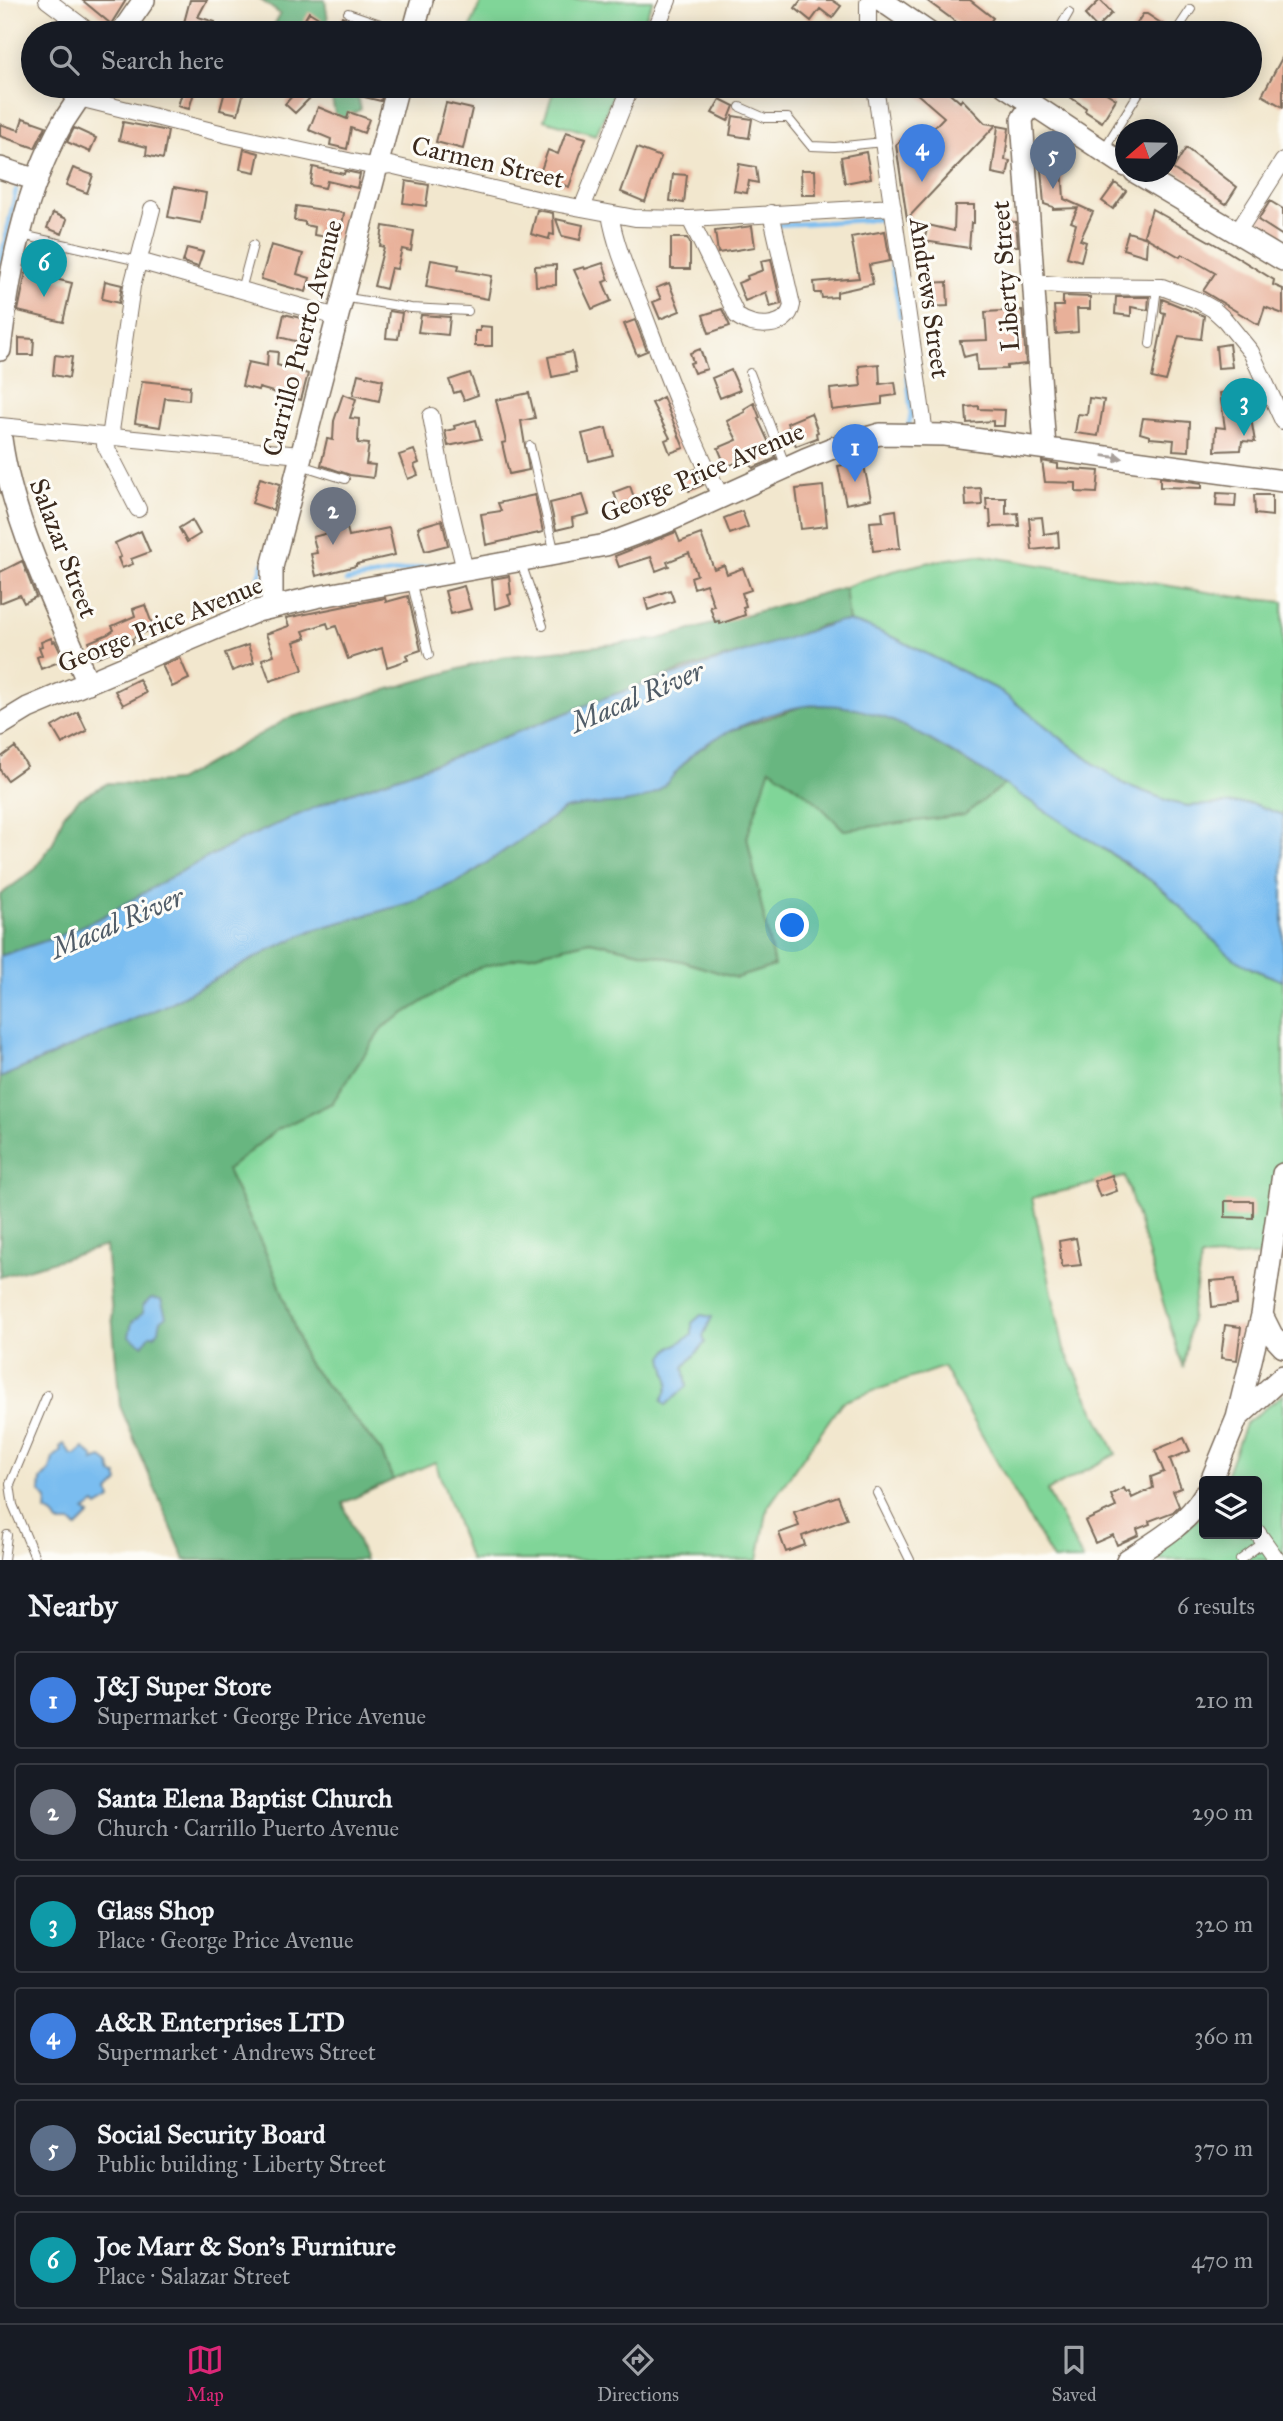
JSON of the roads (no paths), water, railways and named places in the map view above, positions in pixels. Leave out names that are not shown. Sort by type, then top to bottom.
[{"type":"main road","points":[[129,21],[144,0]]},
{"type":"main road","points":[[416,21],[422,0]]},
{"type":"main road","points":[[428,21],[434,0]]},
{"type":"main road","points":[[881,0],[912,21]]},
{"type":"main road","points":[[0,350],[20,234],[37,180],[63,122],[79,98]]},
{"type":"main road","name":"Carrillo Puerto Avenue","points":[[279,605],[272,567],[354,299],[396,98]]},
{"type":"main road","name":"Carrillo Puerto Avenue","points":[[305,462],[337,317],[407,98]]},
{"type":"main road","name":"Liberty Street","points":[[1021,98],[1045,448]]},
{"type":"main road","points":[[1027,98],[1115,160]]},
{"type":"main road","points":[[0,168],[37,180]]},
{"type":"main road","points":[[1152,182],[1283,260]]},
{"type":"main road","name":"Salazar Street","points":[[0,428],[7,479],[16,510],[88,683]]},
{"type":"main road","name":"George Price Avenue","points":[[0,724],[28,708],[239,618],[279,605],[606,545],[786,467],[880,434],[925,434],[1283,481]]},
{"type":"main road","points":[[1215,1476],[1237,1418],[1262,1315],[1283,1174]]},
{"type":"main road","points":[[1262,1315],[1272,1335],[1283,1347]]},
{"type":"main road","points":[[1237,1418],[1283,1376]]},
{"type":"main road","points":[[1127,1560],[1172,1530],[1199,1502]]},
{"type":"street","points":[[47,0],[75,21]]},
{"type":"street","points":[[659,21],[668,0]]},
{"type":"street","points":[[868,21],[871,0]]},
{"type":"street","name":"Carmen Street","points":[[103,98],[228,135],[635,218],[690,219],[893,207]]},
{"type":"street","points":[[582,208],[626,98]]},
{"type":"street","name":"Andrews Street","points":[[877,98],[925,434]]},
{"type":"street","points":[[1237,233],[1283,161]]},
{"type":"street","points":[[138,509],[105,445],[128,310],[152,209]]},
{"type":"street","points":[[610,214],[616,241],[653,340],[697,448],[721,497]]},
{"type":"street","points":[[690,219],[737,316],[751,323],[765,325],[786,319],[791,313],[792,305],[771,214]]},
{"type":"street","points":[[139,261],[337,317]]},
{"type":"street","points":[[1034,283],[1157,287],[1197,300],[1225,320],[1251,352],[1283,421]]},
{"type":"street","points":[[431,416],[465,570]]},
{"type":"street","points":[[0,428],[108,437],[305,462]]},
{"type":"street","points":[[1262,1538],[1278,1560]]},
{"type":"lane","points":[[1183,21],[1191,9]]},
{"type":"lane","points":[[1064,21],[1069,12]]},
{"type":"lane","points":[[348,13],[371,21]]},
{"type":"lane","points":[[1103,152],[1136,98]]},
{"type":"lane","points":[[740,107],[765,117],[788,118],[811,146],[883,142]]},
{"type":"lane","points":[[20,234],[139,261]]},
{"type":"lane","points":[[241,290],[253,245]]},
{"type":"lane","points":[[1150,344],[1157,287]]},
{"type":"lane","points":[[354,299],[411,308],[468,311]]},
{"type":"lane","points":[[750,373],[786,467]]},
{"type":"lane","points":[[530,446],[555,554]]},
{"type":"lane","points":[[305,462],[345,479]]},
{"type":"lane","points":[[520,560],[542,626]]},
{"type":"lane","points":[[411,580],[429,655]]},
{"type":"lane","points":[[36,1560],[13,1505],[9,1483],[47,1395]]},
{"type":"lane","points":[[877,1493],[910,1560]]},
{"type":"lane","points":[[4,1560],[7,1535]]},
{"type":"lane","points":[[1240,1560],[1259,1539]]},
{"type":"water","name":"Macal River","points":[[837,622],[868,627],[897,639],[999,690],[1124,784],[1188,806],[1243,803],[1283,815],[1283,981],[1235,959],[1144,875],[945,748],[888,719],[868,712],[827,705],[805,706],[763,717],[704,745],[664,785],[643,799],[565,809],[463,879],[409,903],[313,930],[164,1006],[0,1078],[0,956],[57,937],[102,917],[239,841],[339,797],[451,758],[610,696]]},
{"type":"water","points":[[151,1298],[161,1300],[166,1316],[161,1320],[159,1330],[155,1335],[150,1335],[143,1345],[129,1336],[132,1322],[143,1313],[143,1306]]},
{"type":"water","points":[[701,1315],[712,1317],[703,1336],[705,1343],[684,1367],[687,1386],[666,1405],[662,1400],[668,1388],[668,1378],[663,1357],[669,1349],[692,1335],[692,1323]]},
{"type":"water","points":[[64,1444],[72,1455],[84,1448],[94,1457],[93,1461],[102,1458],[110,1464],[112,1474],[117,1475],[119,1482],[109,1492],[111,1499],[98,1507],[95,1504],[85,1511],[90,1515],[77,1528],[72,1523],[58,1523],[53,1515],[46,1511],[47,1500],[40,1492],[41,1480],[50,1470],[53,1458]]},
{"type":"waterway","points":[[0,264],[16,190]]},
{"type":"waterway","points":[[778,225],[882,219],[886,228],[900,317]]},
{"type":"waterway","points":[[906,357],[911,414],[908,428]]},
{"type":"waterway","points":[[346,581],[447,563]]},
{"type":"waterway","points":[[254,594],[263,564]]},
{"type":"place","name":"A&R Enterprises LTD","points":[[922,182]]},
{"type":"place","name":"Social Security Board","points":[[1053,189]]},
{"type":"place","name":"Joe Marr & Son's Furniture","points":[[44,297]]},
{"type":"place","name":"Glass Shop","points":[[1244,436]]},
{"type":"place","name":"J&J Super Store","points":[[855,482]]},
{"type":"place","name":"Santa Elena Baptist Church","points":[[333,545]]}]
